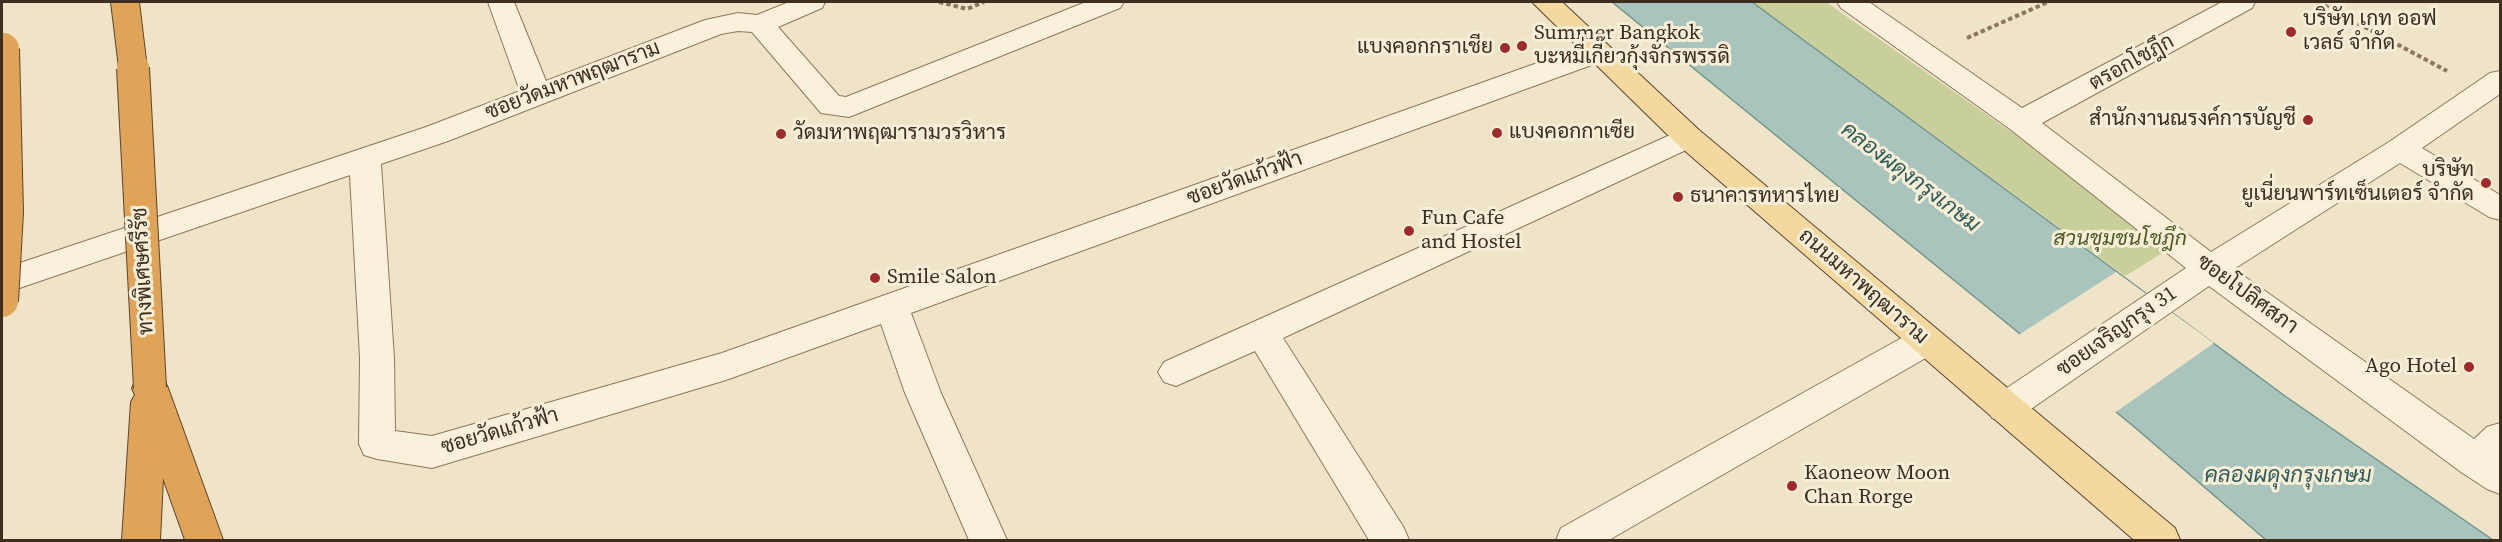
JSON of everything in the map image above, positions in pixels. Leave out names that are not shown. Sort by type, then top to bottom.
[{"type":"highway","name":"ทางพิเศษศรีรัช","points":[[125,2],[133,69],[150,388],[141,540]]},
{"type":"highway","points":[[2,44],[7,212],[2,301]]},
{"type":"highway","points":[[150,388],[204,540]]},
{"type":"main road","name":"ถนนมหาพฤฒาราม","points":[[1546,2],[1688,137],[2161,540]]},
{"type":"street","points":[[501,2],[537,96]]},
{"type":"street","points":[[812,2],[760,24],[831,106],[849,107],[1110,2]]},
{"type":"street","name":"ซอยโปลิศสภา","points":[[1851,2],[2021,122],[2211,270],[2492,459]]},
{"type":"street","name":"ตรอกโชฎึก","points":[[2021,122],[2242,2]]},
{"type":"street","name":"ซอยวัดมหาพฤฒาราม","points":[[2,282],[365,159],[537,96],[715,26],[738,22],[760,24]]},
{"type":"street","name":"ซอยวัดแก้วฟ้า","points":[[365,159],[377,358],[377,444],[432,452],[726,366],[1598,52]]},
{"type":"street","name":"ซอยเจริญกรุง 31","points":[[2005,408],[2165,297],[2400,149],[2492,86]]},
{"type":"street","points":[[1176,372],[1688,137]]},
{"type":"street","points":[[2400,149],[2500,209]]},
{"type":"street","points":[[892,306],[923,393],[988,540]]},
{"type":"street","points":[[1261,333],[1390,540]]},
{"type":"street","points":[[1575,540],[1926,341]]},
{"type":"path","points":[[939,2],[967,9],[984,2]]},
{"type":"path","points":[[1927,56],[2048,2]]},
{"type":"path","points":[[2318,2],[2492,86]]},
{"type":"green space","name":"สวนชุมชนโชฎึก","points":[[1752,2],[1826,2],[2174,246],[2125,276]]},
{"type":"water","name":"คลองผดุงกรุงเกษม","points":[[1612,2],[1752,2],[2285,396],[2493,540],[2266,540],[2132,425]]},
{"type":"pier","points":[[2116,272],[2214,343],[2113,414],[2017,336]]},
{"type":"place","name":"บริษัท เกท ออฟ เวลธ์ จำกัด","points":[[2291,32]]},
{"type":"place","name":"Summer Bangkok บะหมี่เกี๊ยวกุ้งจักรพรรดิ","points":[[1522,46]]},
{"type":"place","name":"แบงคอกกราเชีย","points":[[1505,48]]},
{"type":"place","name":"สำนักงานณรงค์การบัญชี","points":[[2308,120]]},
{"type":"place","name":"แบงคอกกาเซีย","points":[[1497,133]]},
{"type":"place","name":"วัดมหาพฤฒารามวรวิหาร","points":[[781,134]]},
{"type":"place","name":"บริษัท ยูเนี่ยนพาร์ทเซ็นเตอร์ จำกัด","points":[[2486,183]]},
{"type":"place","name":"ธนาคารทหารไทย","points":[[1678,197]]},
{"type":"place","name":"Fun Cafe and Hostel","points":[[1409,231]]},
{"type":"place","name":"Smile Salon","points":[[875,278]]},
{"type":"place","name":"Ago Hotel","points":[[2469,367]]},
{"type":"place","name":"Kaoneow Moon Chan Rorge","points":[[1792,486]]}]
